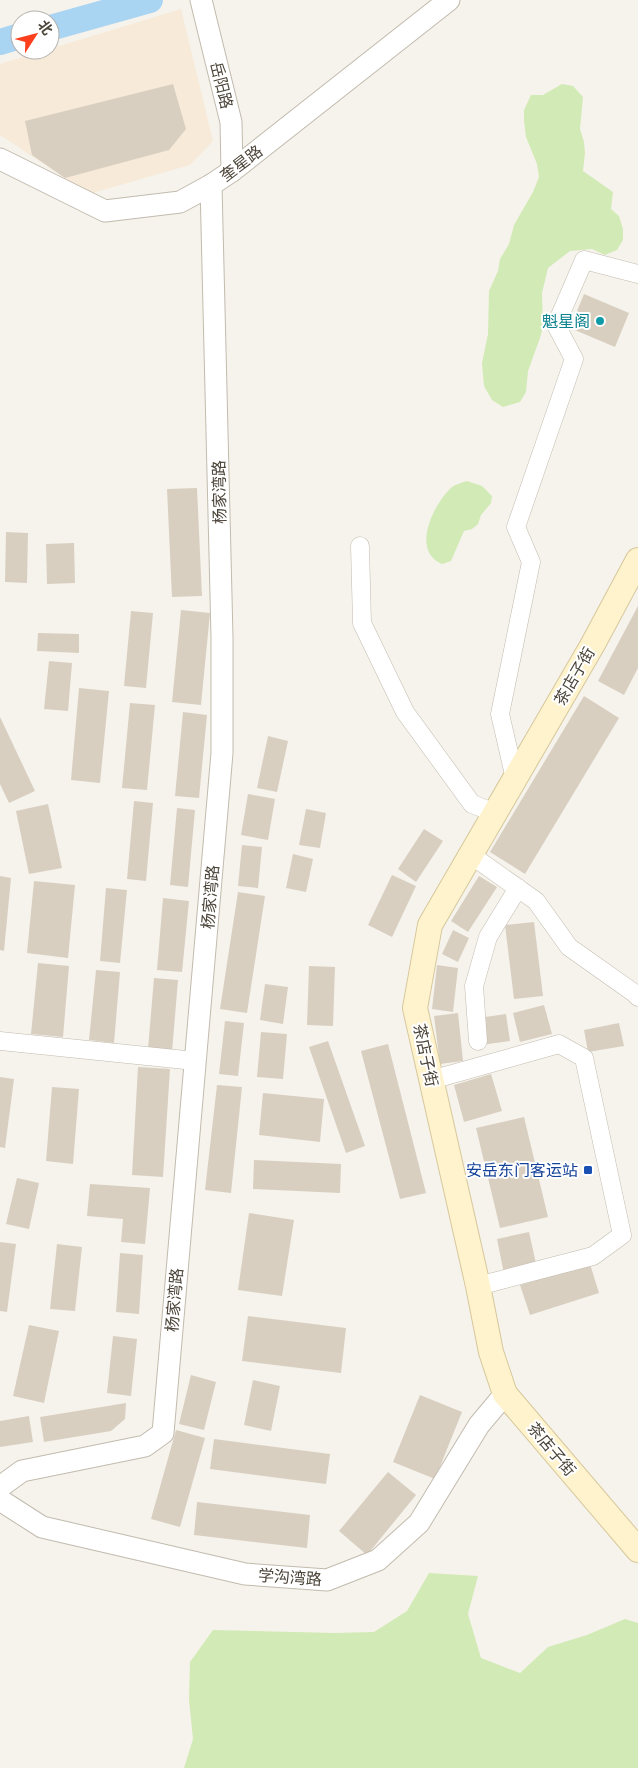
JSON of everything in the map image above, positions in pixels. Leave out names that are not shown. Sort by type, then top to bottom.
[{"type":"main road","name":"茶店子街","points":[[638,560],[593,644],[430,925],[415,1008],[478,1286],[491,1352],[505,1394],[638,1550]]},
{"type":"street","name":"岳阳路","points":[[201,0],[231,122],[232,171]]},
{"type":"street","name":"奎星路","points":[[0,159],[105,210],[180,202],[212,185],[232,171],[449,0]]},
{"type":"street","name":"杨家湾路","points":[[0,1487],[22,1471],[145,1446],[162,1433],[222,753],[222,637],[212,185]]},
{"type":"street","points":[[515,779],[500,714],[531,562],[516,527],[574,358],[556,325],[584,260],[638,274]]},
{"type":"street","points":[[360,546],[362,623],[405,712],[472,804],[495,813]]},
{"type":"street","points":[[471,855],[536,901],[569,947],[638,997]]},
{"type":"street","points":[[478,1041],[474,986],[488,937],[518,888]]},
{"type":"street","points":[[0,1041],[195,1061]]},
{"type":"street","points":[[431,1080],[559,1044],[584,1058],[622,1235],[593,1256],[478,1286]]},
{"type":"street","name":"学沟湾路","points":[[0,1500],[42,1527],[245,1574],[328,1580],[378,1560],[419,1523],[479,1424],[505,1394]]},
{"type":"shaded area","points":[[181,9],[213,141],[190,165],[89,194],[0,135],[0,64],[13,60],[60,60],[60,46]]},
{"type":"green space","points":[[562,84],[573,86],[583,97],[580,129],[585,153],[583,171],[613,192],[611,209],[619,216],[623,229],[623,240],[617,250],[605,255],[592,249],[570,251],[548,268],[542,293],[543,327],[528,371],[526,392],[520,402],[503,407],[492,400],[484,386],[482,363],[488,334],[489,291],[498,271],[500,259],[509,244],[514,225],[533,192],[539,177],[537,164],[526,137],[524,110],[531,95],[543,95]]},
{"type":"green space","points":[[467,481],[482,486],[492,496],[491,503],[481,515],[478,524],[472,529],[464,531],[451,561],[442,564],[433,558],[428,549],[426,538],[428,527],[432,515],[445,494],[457,484]]},
{"type":"green space","points":[[429,1573],[478,1576],[468,1614],[481,1658],[520,1673],[548,1647],[587,1635],[625,1619],[638,1623],[638,1768],[184,1768],[193,1739],[189,1700],[190,1662],[213,1630],[374,1632],[407,1611]]},
{"type":"building","points":[[173,84],[186,129],[169,150],[65,178],[32,155],[25,121]]},
{"type":"building","name":"魁星阁","points":[[584,294],[629,313],[615,347],[570,328]]},
{"type":"building","points":[[197,488],[202,596],[172,597],[167,489]]},
{"type":"building","points":[[6,532],[28,533],[27,583],[5,582]]},
{"type":"building","points":[[74,543],[75,583],[47,584],[46,544]]},
{"type":"building","points":[[638,606],[638,668],[624,695],[598,681]]},
{"type":"building","points":[[181,610],[210,613],[201,705],[172,702]]},
{"type":"building","points":[[131,611],[153,613],[146,688],[124,686]]},
{"type":"building","points":[[38,633],[79,634],[79,653],[37,651]]},
{"type":"building","points":[[49,661],[72,663],[68,711],[44,709]]},
{"type":"building","points":[[79,688],[109,691],[100,783],[71,780]]},
{"type":"building","points":[[584,696],[619,718],[525,874],[490,852]]},
{"type":"building","points":[[130,703],[155,705],[147,790],[122,788]]},
{"type":"building","points":[[183,712],[207,715],[199,798],[175,796]]},
{"type":"building","points":[[0,717],[35,791],[9,803],[0,784]]},
{"type":"building","points":[[268,736],[288,741],[277,792],[257,788]]},
{"type":"building","points":[[248,794],[275,799],[268,840],[241,835]]},
{"type":"building","points":[[134,801],[153,803],[146,881],[127,879]]},
{"type":"building","points":[[48,804],[62,868],[29,874],[16,811]]},
{"type":"building","points":[[177,808],[195,810],[188,887],[170,885]]},
{"type":"building","points":[[306,809],[326,813],[320,848],[299,845]]},
{"type":"building","points":[[424,829],[443,841],[416,882],[398,869]]},
{"type":"building","points":[[242,845],[262,847],[258,888],[238,886]]},
{"type":"building","points":[[293,854],[313,859],[306,892],[286,888]]},
{"type":"building","points":[[392,875],[416,886],[392,937],[368,925]]},
{"type":"building","points":[[0,876],[11,878],[4,951],[0,950]]},
{"type":"building","points":[[479,876],[497,887],[468,932],[451,921]]},
{"type":"building","points":[[34,881],[75,885],[68,958],[27,953]]},
{"type":"building","points":[[106,888],[127,890],[120,963],[100,961]]},
{"type":"building","points":[[238,892],[265,896],[247,1013],[220,1009]]},
{"type":"building","points":[[163,898],[189,901],[182,972],[157,970]]},
{"type":"building","points":[[534,922],[543,996],[514,999],[505,925]]},
{"type":"building","points":[[453,930],[469,938],[458,962],[442,954]]},
{"type":"building","points":[[38,963],[69,966],[63,1037],[31,1034]]},
{"type":"building","points":[[437,965],[458,968],[453,1012],[432,1009]]},
{"type":"building","points":[[309,966],[335,967],[333,1026],[307,1025]]},
{"type":"building","points":[[96,970],[120,972],[114,1043],[89,1040]]},
{"type":"building","points":[[154,978],[178,980],[172,1052],[148,1049]]},
{"type":"building","points":[[265,984],[288,987],[283,1024],[260,1020]]},
{"type":"building","points":[[544,1005],[552,1034],[520,1042],[513,1013]]},
{"type":"building","points":[[458,1013],[463,1061],[440,1064],[434,1016]]},
{"type":"building","points":[[506,1014],[510,1041],[481,1045],[478,1018]]},
{"type":"building","points":[[225,1021],[244,1023],[238,1076],[219,1074]]},
{"type":"building","points":[[619,1023],[624,1046],[588,1052],[584,1030]]},
{"type":"building","points":[[261,1032],[287,1034],[283,1079],[257,1077]]},
{"type":"building","points":[[328,1041],[365,1146],[346,1153],[309,1047]]},
{"type":"building","points":[[388,1044],[426,1193],[400,1199],[361,1051]]},
{"type":"building","points":[[138,1067],[170,1069],[163,1177],[132,1175]]},
{"type":"building","points":[[491,1074],[502,1111],[464,1122],[454,1085]]},
{"type":"building","points":[[0,1077],[14,1079],[5,1148],[0,1147]]},
{"type":"building","points":[[217,1085],[242,1087],[231,1193],[205,1190]]},
{"type":"building","points":[[52,1087],[79,1089],[73,1164],[46,1161]]},
{"type":"building","points":[[263,1093],[324,1099],[320,1142],[259,1135]]},
{"type":"building","points":[[524,1117],[548,1217],[500,1228],[476,1128]]},
{"type":"building","points":[[254,1160],[341,1164],[340,1193],[253,1189]]},
{"type":"building","points":[[17,1178],[39,1183],[29,1229],[6,1224]]},
{"type":"building","points":[[90,1184],[150,1188],[145,1244],[121,1242],[123,1219],[87,1216]]},
{"type":"building","points":[[249,1213],[294,1220],[282,1296],[238,1290]]},
{"type":"building","points":[[529,1232],[537,1268],[504,1274],[497,1239]]},
{"type":"building","points":[[0,1242],[16,1244],[7,1312],[0,1311]]},
{"type":"building","points":[[57,1244],[82,1247],[75,1311],[50,1309]]},
{"type":"building","points":[[120,1253],[143,1255],[139,1314],[116,1312]]},
{"type":"building","points":[[590,1264],[599,1293],[530,1315],[520,1285]]},
{"type":"building","points":[[248,1316],[346,1328],[341,1373],[242,1361]]},
{"type":"building","points":[[29,1325],[59,1331],[44,1403],[13,1396]]},
{"type":"building","points":[[113,1336],[137,1339],[131,1396],[107,1393]]},
{"type":"building","points":[[191,1375],[216,1382],[204,1430],[179,1424]]},
{"type":"building","points":[[253,1380],[280,1386],[271,1431],[244,1425]]},
{"type":"building","points":[[420,1395],[462,1412],[435,1479],[393,1462]]},
{"type":"building","points":[[126,1403],[125,1419],[111,1431],[44,1442],[40,1417]]},
{"type":"building","points":[[29,1416],[33,1442],[0,1447],[0,1421]]},
{"type":"building","points":[[176,1430],[205,1438],[180,1527],[151,1519]]},
{"type":"building","points":[[214,1439],[330,1454],[326,1484],[210,1469]]},
{"type":"building","points":[[388,1472],[416,1495],[367,1555],[339,1531]]},
{"type":"building","points":[[197,1502],[310,1515],[307,1548],[194,1535]]},
{"type":"waterway","points":[[60,25],[150,0]]},
{"type":"waterway","points":[[0,42],[10,39]]},
{"type":"place","name":"魁星阁","points":[[600,321]]},
{"type":"place","name":"安岳东门客运站","points":[[588,1170]]}]
